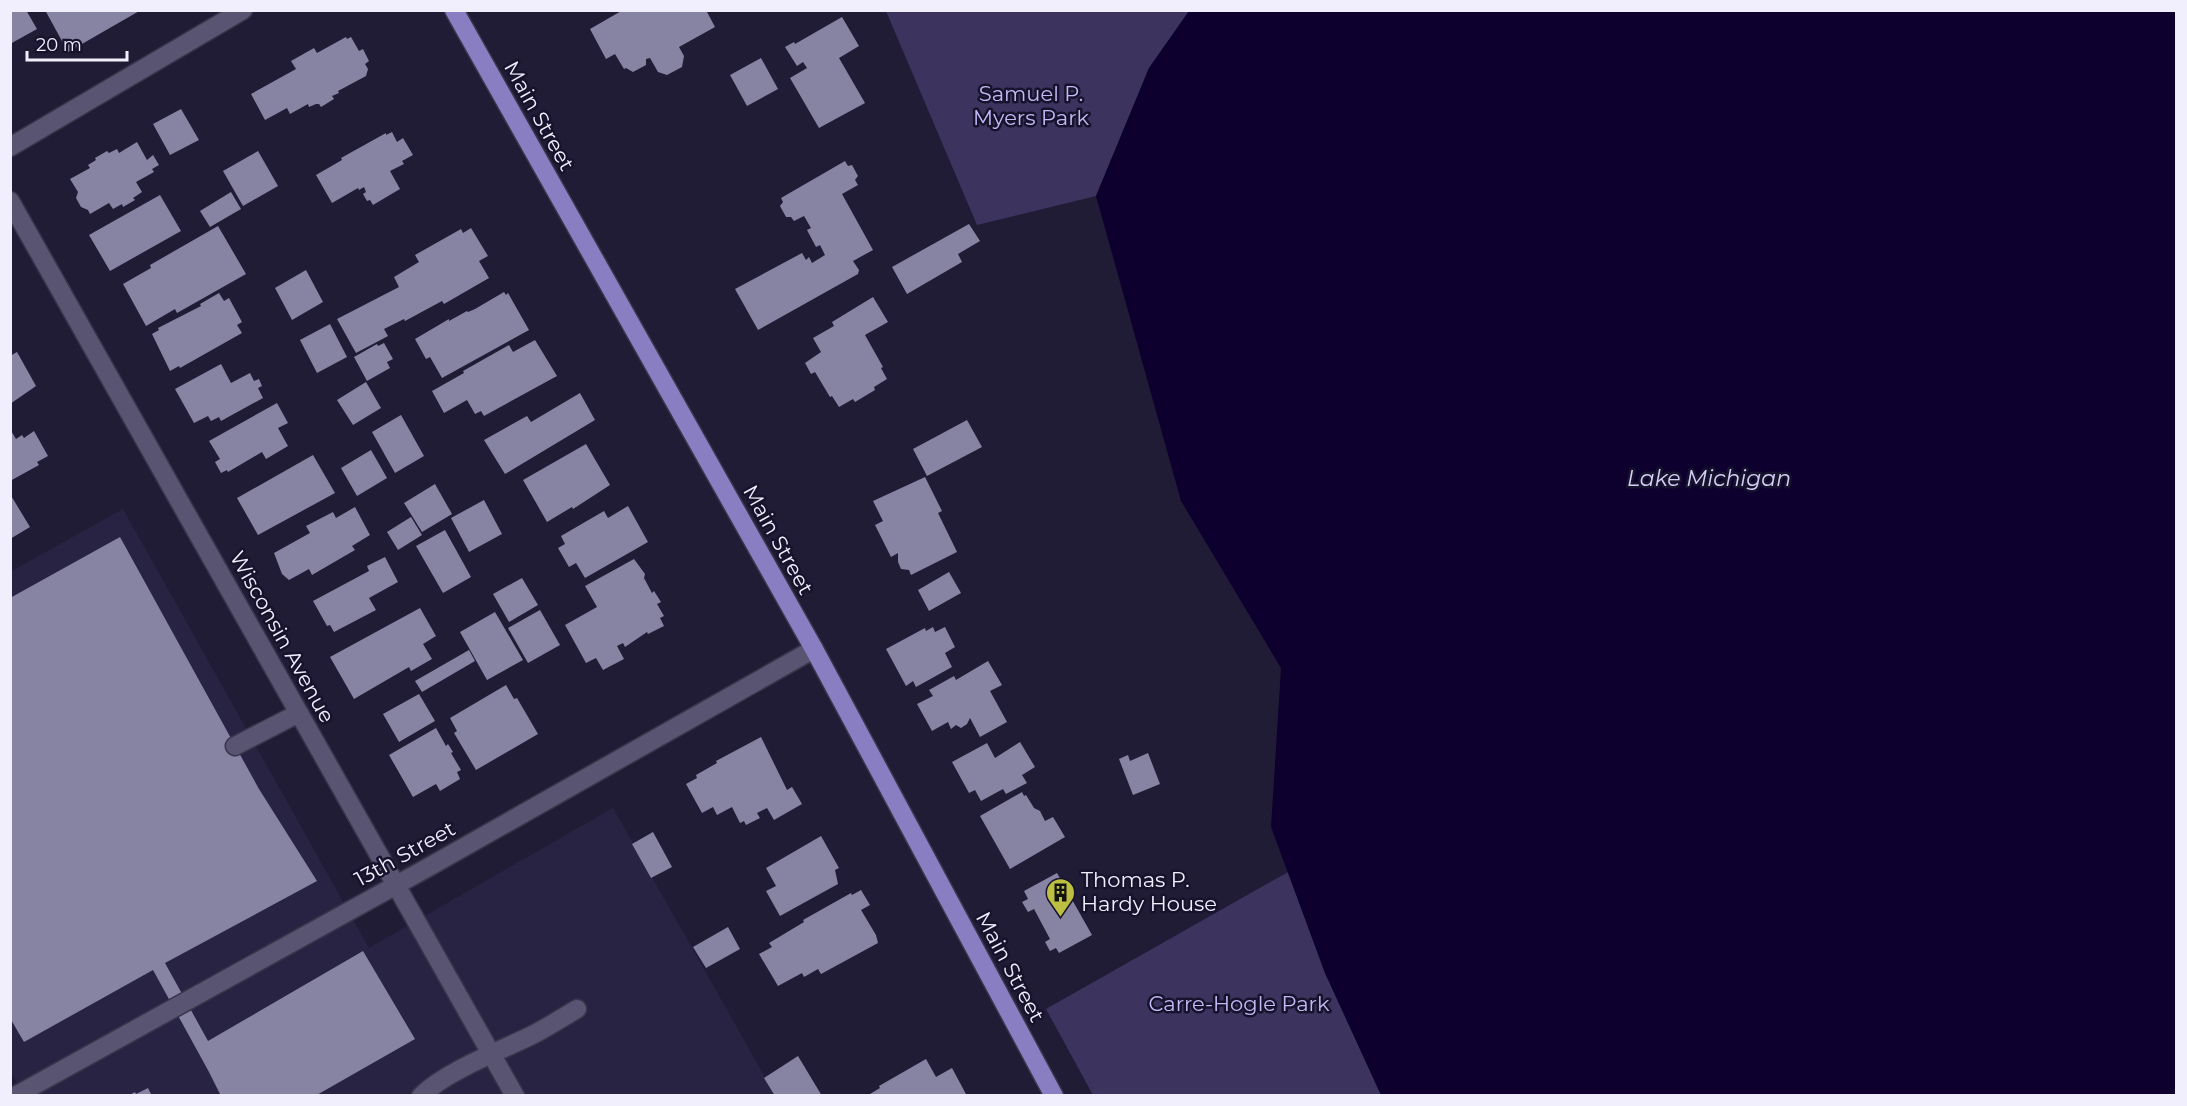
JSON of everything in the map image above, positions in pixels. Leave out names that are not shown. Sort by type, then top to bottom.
[{"type":"main road","name":"Main Street","points":[[454,10],[814,649],[1054,1095]]},
{"type":"street","points":[[10,147],[243,10]]},
{"type":"street","name":"Wisconsin Avenue","points":[[10,201],[515,1095]]},
{"type":"street","name":"13th Street","points":[[15,1095],[396,885],[814,649]]},
{"type":"street","points":[[235,746],[298,712]]},
{"type":"street","points":[[421,1095],[429,1088],[491,1054],[526,1038],[578,1009]]},
{"type":"shaded area","points":[[123,509],[369,948],[613,808],[775,1095],[24,1095],[10,1071],[10,572]]},
{"type":"green space","name":"Samuel P. Myers Park","points":[[886,11],[1189,11],[1149,68],[1096,196],[977,225]]},
{"type":"green space","name":"Carre-Hogle Park","points":[[1288,872],[1325,973],[1381,1095],[1093,1095],[1046,1009]]},
{"type":"water","name":"Lake Michigan","points":[[1189,11],[2176,11],[2176,1095],[1381,1095],[1325,973],[1271,827],[1281,668],[1181,501],[1096,196],[1149,68]]},
{"type":"building","points":[[10,10],[26,10],[37,29],[10,44]]},
{"type":"building","points":[[45,10],[141,10],[68,52]]},
{"type":"building","points":[[623,10],[706,10],[715,27],[679,47],[684,56],[682,67],[667,75],[658,72],[650,58],[646,59],[646,65],[633,72],[624,69],[615,54],[606,59],[590,29]]},
{"type":"building","points":[[842,17],[859,46],[839,58],[865,103],[819,128],[790,78],[807,68],[803,62],[797,66],[785,47],[794,42],[795,44]]},
{"type":"building","points":[[346,37],[347,39],[351,37],[359,51],[363,49],[369,61],[365,64],[368,69],[366,76],[338,91],[339,93],[332,96],[334,99],[321,107],[316,104],[309,107],[308,104],[290,114],[287,108],[265,120],[251,94],[296,69],[291,61],[314,48],[317,53]]},
{"type":"building","points":[[761,58],[778,89],[747,106],[730,75]]},
{"type":"building","points":[[181,109],[199,140],[170,155],[153,124]]},
{"type":"building","points":[[392,132],[397,142],[403,138],[413,155],[402,161],[404,164],[390,171],[400,189],[373,205],[363,194],[366,192],[364,187],[332,203],[316,175],[342,160],[341,158],[386,133],[386,135]]},
{"type":"building","points":[[137,142],[147,160],[153,155],[159,165],[152,169],[154,172],[136,182],[142,192],[133,198],[135,200],[123,207],[122,204],[113,209],[109,203],[90,214],[88,210],[81,207],[76,198],[78,192],[70,179],[90,168],[88,165],[96,160],[95,158],[107,151],[109,153],[117,149],[119,153]]},
{"type":"building","points":[[258,151],[278,186],[243,206],[223,171]]},
{"type":"building","points":[[845,161],[848,166],[852,165],[858,176],[855,180],[858,185],[842,194],[873,250],[853,261],[859,270],[858,274],[758,330],[735,289],[802,253],[806,260],[809,257],[812,263],[825,255],[820,245],[816,247],[807,230],[811,228],[804,216],[794,221],[791,217],[786,217],[780,206],[783,202],[781,198]]},
{"type":"building","points":[[231,192],[241,209],[210,227],[200,211]]},
{"type":"building","points":[[160,195],[181,231],[110,271],[89,235]]},
{"type":"building","points":[[969,224],[980,241],[958,254],[962,262],[907,294],[892,267]]},
{"type":"building","points":[[218,226],[246,274],[177,313],[175,309],[146,326],[123,284],[151,268],[150,265]]},
{"type":"building","points":[[471,228],[488,256],[479,261],[489,278],[444,304],[442,301],[405,321],[404,319],[384,329],[388,336],[356,353],[337,319],[399,287],[394,277],[419,262],[415,255],[461,229],[463,233]]},
{"type":"building","points":[[306,270],[323,302],[292,320],[275,288]]},
{"type":"building","points":[[504,292],[506,295],[508,293],[529,330],[442,378],[430,357],[426,359],[415,339],[449,319],[449,321],[475,309]]},
{"type":"building","points":[[219,293],[224,301],[229,298],[242,322],[237,325],[242,333],[180,368],[179,366],[170,371],[152,334],[159,330],[158,328],[201,306],[200,304]]},
{"type":"building","points":[[873,297],[888,322],[865,335],[887,379],[874,387],[875,390],[855,402],[853,399],[839,407],[815,372],[811,374],[805,363],[821,352],[813,338],[834,326],[832,322]]},
{"type":"building","points":[[330,324],[347,357],[317,373],[300,340]]},
{"type":"building","points":[[535,340],[557,376],[484,416],[481,411],[475,414],[467,400],[444,413],[432,391],[509,345],[513,352]]},
{"type":"building","points":[[384,343],[393,359],[387,362],[390,368],[367,381],[354,357],[377,344],[378,346]]},
{"type":"building","points":[[17,352],[36,386],[10,404],[10,356]]},
{"type":"building","points":[[221,364],[231,383],[250,373],[254,381],[259,379],[262,386],[258,388],[263,398],[221,421],[219,417],[211,421],[208,416],[194,423],[175,389]]},
{"type":"building","points":[[366,382],[381,408],[353,425],[337,400]]},
{"type":"building","points":[[580,393],[595,420],[505,474],[484,440],[527,416],[531,422]]},
{"type":"building","points":[[277,403],[288,423],[278,428],[288,446],[266,459],[262,452],[228,472],[227,470],[221,473],[215,462],[220,459],[209,441]]},
{"type":"building","points":[[401,415],[424,456],[395,473],[372,432]]},
{"type":"building","points":[[967,420],[982,447],[927,476],[913,449]]},
{"type":"building","points":[[10,429],[16,439],[22,435],[24,438],[34,431],[48,456],[37,462],[39,465],[10,481]]},
{"type":"building","points":[[586,444],[610,485],[573,509],[572,507],[547,522],[523,480]]},
{"type":"building","points":[[371,450],[387,478],[357,496],[341,468]]},
{"type":"building","points":[[313,455],[335,493],[258,535],[237,498]]},
{"type":"building","points":[[925,477],[942,511],[938,513],[957,552],[911,575],[909,570],[901,569],[898,553],[891,557],[875,525],[883,521],[873,501]]},
{"type":"building","points":[[435,484],[452,514],[422,532],[404,503]]},
{"type":"building","points":[[10,494],[30,527],[10,539]]},
{"type":"building","points":[[484,500],[502,534],[469,552],[451,518]]},
{"type":"building","points":[[628,506],[648,542],[585,578],[576,563],[569,567],[558,548],[565,544],[561,536],[604,511],[608,518]]},
{"type":"building","points":[[355,507],[370,535],[352,546],[355,550],[312,575],[309,569],[289,580],[282,574],[274,553],[310,533],[306,526],[333,512],[336,518]]},
{"type":"building","points":[[411,517],[422,535],[398,550],[387,532]]},
{"type":"building","points":[[445,530],[471,577],[443,593],[416,546]]},
{"type":"building","points":[[120,537],[259,789],[317,881],[165,963],[208,1041],[363,951],[415,1039],[315,1096],[217,1096],[220,1094],[209,1072],[153,970],[24,1042],[10,1018],[10,598]]},
{"type":"building","points":[[385,557],[398,582],[369,598],[376,610],[334,632],[330,625],[327,626],[313,601],[369,571],[367,566]]},
{"type":"building","points":[[634,559],[645,574],[644,578],[652,593],[654,591],[661,602],[657,604],[664,616],[660,618],[664,626],[648,634],[647,632],[625,647],[623,643],[617,646],[624,659],[603,670],[596,658],[586,663],[565,625],[597,607],[585,586]]},
{"type":"building","points":[[949,572],[961,593],[929,611],[918,590]]},
{"type":"building","points":[[522,578],[538,605],[509,622],[493,594]]},
{"type":"building","points":[[420,608],[436,636],[423,644],[432,659],[411,671],[409,667],[354,699],[330,657]]},
{"type":"building","points":[[540,610],[560,645],[528,663],[508,628]]},
{"type":"building","points":[[495,612],[523,660],[487,680],[460,632]]},
{"type":"building","points":[[933,627],[935,632],[945,627],[955,647],[945,653],[952,667],[916,687],[913,681],[906,686],[886,649],[925,628],[926,631]]},
{"type":"building","points":[[469,650],[475,661],[422,692],[415,681]]},
{"type":"building","points":[[988,661],[1002,685],[990,691],[1007,722],[980,737],[970,718],[961,728],[956,725],[951,729],[948,722],[932,731],[917,704],[933,696],[929,690],[954,676],[956,680]]},
{"type":"building","points":[[506,685],[514,699],[517,698],[538,734],[476,770],[454,733],[457,731],[450,718]]},
{"type":"building","points":[[419,694],[435,721],[399,742],[383,714]]},
{"type":"building","points":[[436,728],[446,746],[448,744],[453,752],[451,753],[461,770],[457,772],[460,779],[440,791],[436,784],[413,797],[389,755]]},
{"type":"building","points":[[761,737],[787,790],[792,787],[802,804],[774,820],[767,808],[757,813],[760,818],[746,825],[744,821],[740,823],[732,807],[717,815],[713,807],[702,813],[686,784],[697,778],[696,775],[717,763],[716,761]]},
{"type":"building","points":[[1020,742],[1035,767],[1022,775],[1027,783],[1006,794],[1003,789],[981,801],[975,790],[969,793],[952,762],[987,743],[995,758]]},
{"type":"building","points":[[1148,753],[1160,784],[1133,795],[1119,759],[1128,755],[1130,761]]},
{"type":"building","points":[[1022,792],[1034,808],[1040,811],[1045,821],[1053,817],[1065,837],[1010,869],[980,816]]},
{"type":"building","points":[[653,832],[672,867],[651,878],[632,844]]},
{"type":"building","points":[[821,836],[839,868],[835,870],[838,884],[780,916],[766,891],[776,886],[766,868]]},
{"type":"building","name":"Thomas P. Hardy House","points":[[1057,873],[1092,935],[1059,953],[1056,948],[1050,951],[1045,942],[1050,939],[1034,909],[1028,912],[1022,902],[1028,899],[1024,891]]},
{"type":"building","points":[[861,890],[870,905],[861,910],[876,935],[878,943],[821,974],[818,969],[804,977],[802,973],[778,986],[759,954],[772,947],[769,943],[804,922],[803,920],[851,893],[852,895]]},
{"type":"building","points":[[728,927],[740,949],[706,968],[693,947]]},
{"type":"building","points":[[798,1056],[822,1096],[775,1096],[764,1078]]},
{"type":"building","points":[[926,1059],[936,1077],[952,1068],[967,1096],[871,1096],[870,1094],[880,1088],[879,1086]]},
{"type":"building","points":[[148,1088],[152,1096],[128,1096],[135,1092],[136,1094]]},
{"type":"place","name":"Thomas P. Hardy House","points":[[1060,918]]}]
